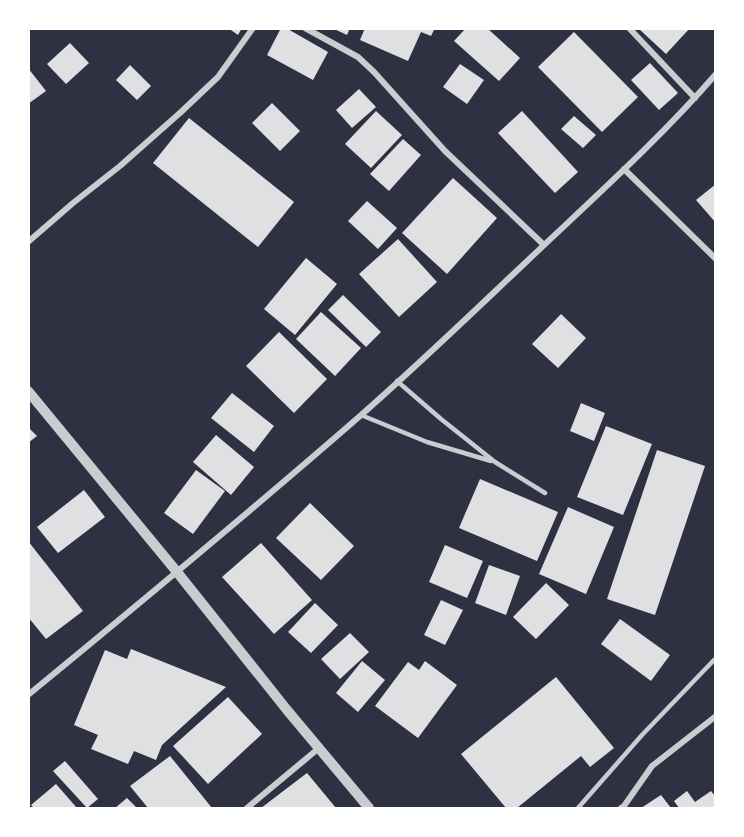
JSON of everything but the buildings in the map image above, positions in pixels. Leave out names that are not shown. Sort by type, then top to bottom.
[{"type":"street","points":[[28,242],[120,166],[196,98],[218,77],[253,28]]},
{"type":"street","points":[[305,28],[358,57],[375,72],[445,151],[544,245]]},
{"type":"street","points":[[629,28],[695,98]]},
{"type":"street","points":[[28,695],[361,415],[624,169],[716,74]]},
{"type":"street","points":[[624,169],[716,259]]},
{"type":"street","points":[[28,391],[369,808]]},
{"type":"street","points":[[621,808],[652,766],[716,716]]},
{"type":"street","points":[[247,808],[319,748]]},
{"type":"lane","points":[[397,381],[441,420],[495,462],[545,493]]},
{"type":"lane","points":[[361,415],[427,442],[495,462]]},
{"type":"lane","points":[[578,808],[642,735],[714,660]]}]
